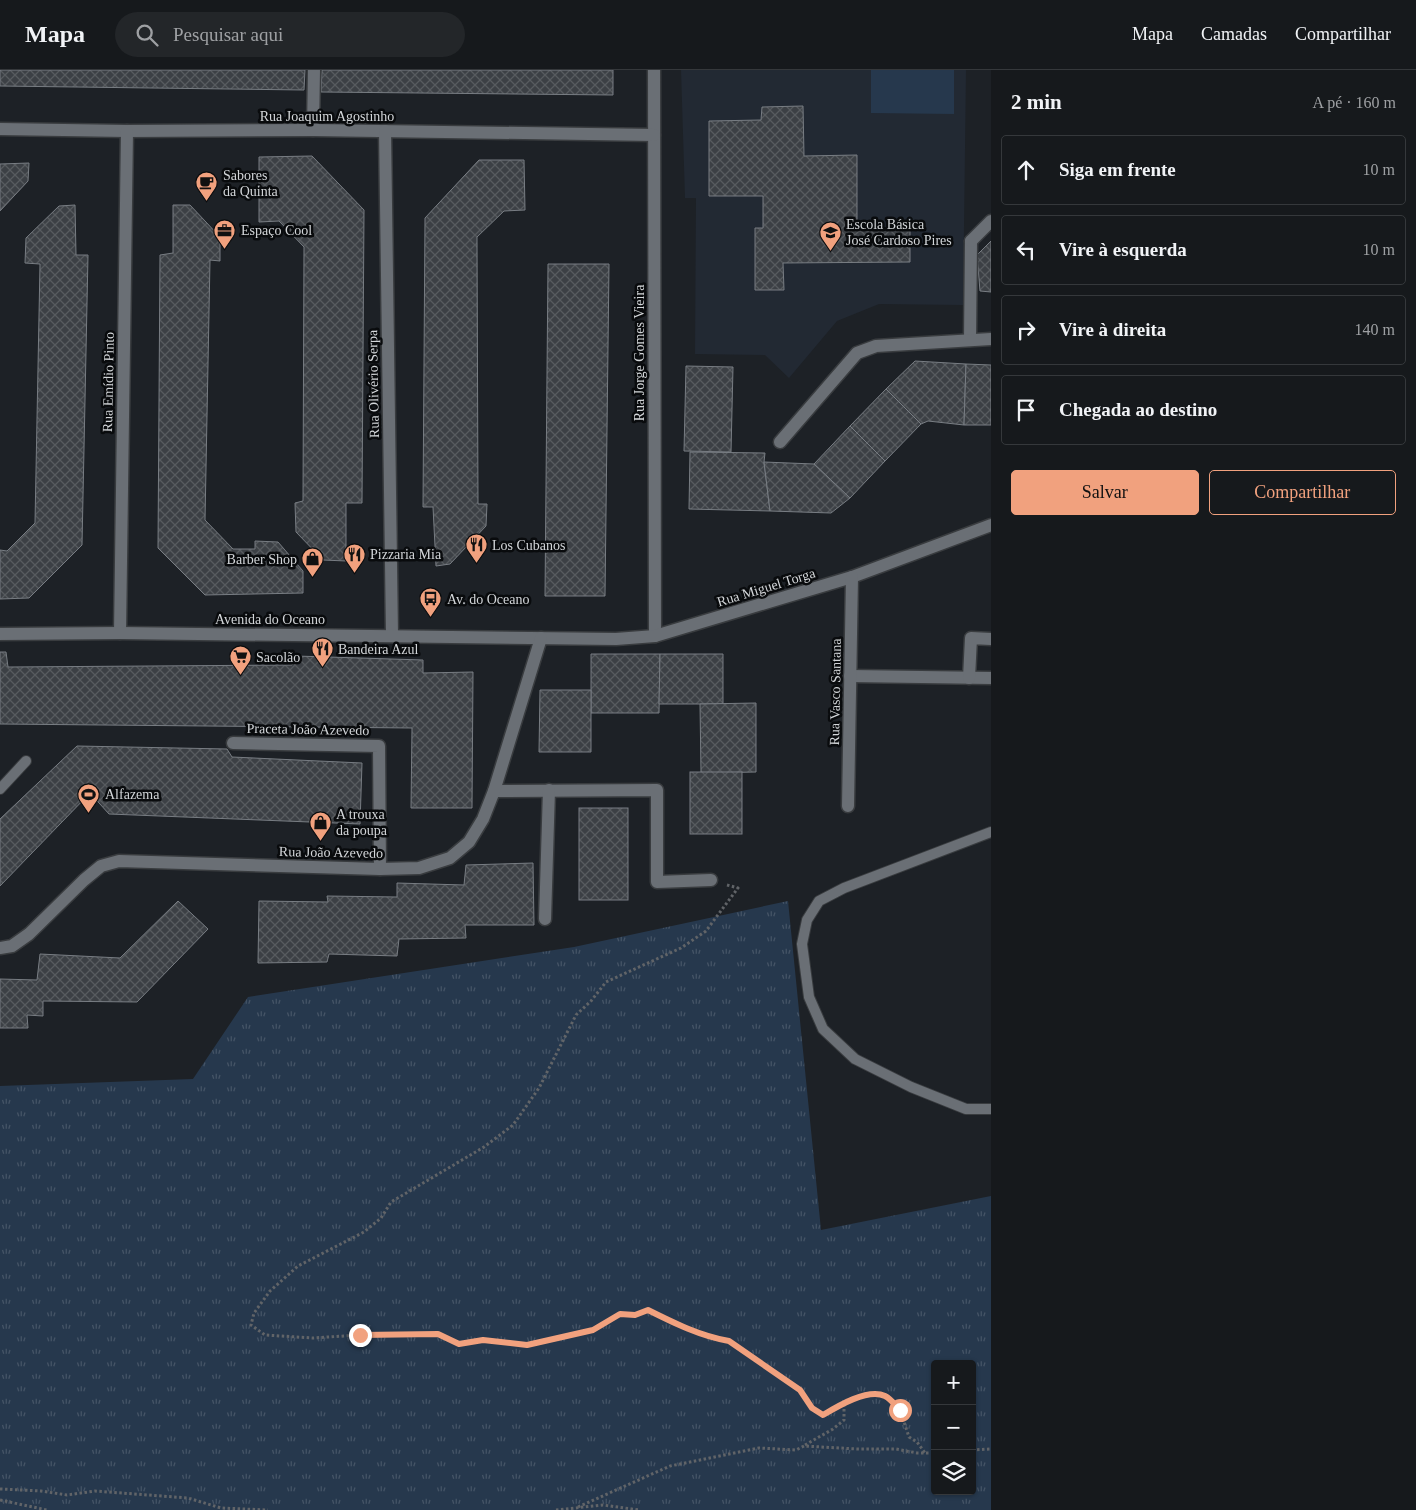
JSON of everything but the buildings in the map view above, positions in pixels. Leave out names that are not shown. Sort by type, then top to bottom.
[{"type":"street","points":[[313,130],[314,70]]},
{"type":"street","name":"Rua Jorge Gomes Vieira","points":[[654,70],[654,636]]},
{"type":"street","name":"Rua Joaquim Agostinho","points":[[0,129],[126,131],[313,130],[654,135]]},
{"type":"street","name":"Rua Emídio Pinto","points":[[120,633],[126,131]]},
{"type":"street","name":"Rua Olivério Serpa","points":[[385,131],[392,635]]},
{"type":"street","points":[[970,340],[971,241],[991,221]]},
{"type":"street","points":[[780,442],[857,353],[876,346],[991,339]]},
{"type":"street","name":"Rua Miguel Torga","points":[[541,638],[616,639],[654,636],[852,577],[991,525]]},
{"type":"street","name":"Rua Vasco Santana","points":[[848,806],[852,577]]},
{"type":"street","name":"Avenida do Oceano","points":[[0,634],[392,635],[541,638]]},
{"type":"street","name":"Rua João Azevedo","points":[[0,948],[12,946],[29,934],[101,866],[119,861],[380,869],[419,868],[450,858],[469,842],[483,819],[494,791],[541,638]]},
{"type":"street","points":[[969,678],[970,638],[991,639]]},
{"type":"street","points":[[850,676],[991,678]]},
{"type":"street","name":"Praceta João Azevedo","points":[[233,743],[379,746],[380,869]]},
{"type":"street","points":[[545,919],[549,790]]},
{"type":"street","points":[[494,791],[657,790],[657,882],[711,880]]},
{"type":"lane","points":[[0,789],[26,761]]},
{"type":"lane","points":[[991,832],[844,888],[818,901],[807,920],[802,944],[810,997],[823,1029],[855,1059],[911,1087],[966,1109],[991,1109]]},
{"type":"path","points":[[725,884],[738,888],[706,932],[681,948],[606,982],[591,1001],[576,1015],[539,1088],[513,1125],[484,1147],[391,1202],[381,1218],[364,1232],[298,1266],[270,1291],[254,1313],[251,1325],[265,1335],[313,1338],[438,1334],[459,1344],[483,1340],[527,1345],[593,1330],[620,1314],[635,1315],[648,1310],[681,1327],[729,1341],[800,1390],[812,1408],[823,1415],[844,1403],[872,1394],[886,1396],[900,1410],[909,1437],[917,1442],[925,1453]]},
{"type":"path","points":[[578,1507],[670,1466],[759,1448],[796,1450],[833,1429],[844,1420],[844,1403]]},
{"type":"path","points":[[804,1446],[857,1450],[896,1449],[931,1453]]},
{"type":"path","points":[[976,1450],[991,1449]]},
{"type":"path","points":[[0,1489],[41,1491],[67,1495],[95,1491],[188,1498],[221,1508],[268,1510]]},
{"type":"path","points":[[0,1500],[47,1510]]},
{"type":"path","points":[[556,1510],[603,1505],[639,1510]]},
{"type":"shaded area","name":"Escola Básica José Cardoso Pires","points":[[681,70],[966,70],[963,305],[879,304],[837,321],[789,378],[765,355],[695,354],[696,198],[685,198]]},
{"type":"green space","points":[[871,70],[954,70],[954,114],[871,113]]},
{"type":"green space","points":[[788,901],[821,1230],[991,1196],[991,1510],[0,1510],[0,1086],[193,1079],[248,997],[574,947]]},
{"type":"place","name":"Sabores da Quinta","points":[[207,202]]},
{"type":"place","name":"Espaço Cool","points":[[225,249]]},
{"type":"place","name":"Escola Básica José Cardoso Pires","points":[[830,251]]},
{"type":"place","name":"Los Cubanos","points":[[476,564]]},
{"type":"place","name":"Pizzaria Mia","points":[[354,573]]},
{"type":"place","name":"Barber Shop","points":[[313,578]]},
{"type":"place","name":"Av. do Oceano","points":[[431,618]]},
{"type":"place","name":"Bandeira Azul","points":[[322,668]]},
{"type":"place","name":"Sacolão","points":[[240,676]]},
{"type":"place","name":"Alfazema","points":[[89,813]]},
{"type":"place","name":"A trouxa da poupa","points":[[320,841]]},
{"type":"route","points":[[360,1335],[438,1334],[459,1344],[483,1340],[527,1345],[593,1330],[620,1314],[635,1315],[648,1310],[681,1327],[729,1341],[800,1390],[812,1408],[823,1415],[844,1403],[872,1394],[886,1396],[900,1410]]}]
